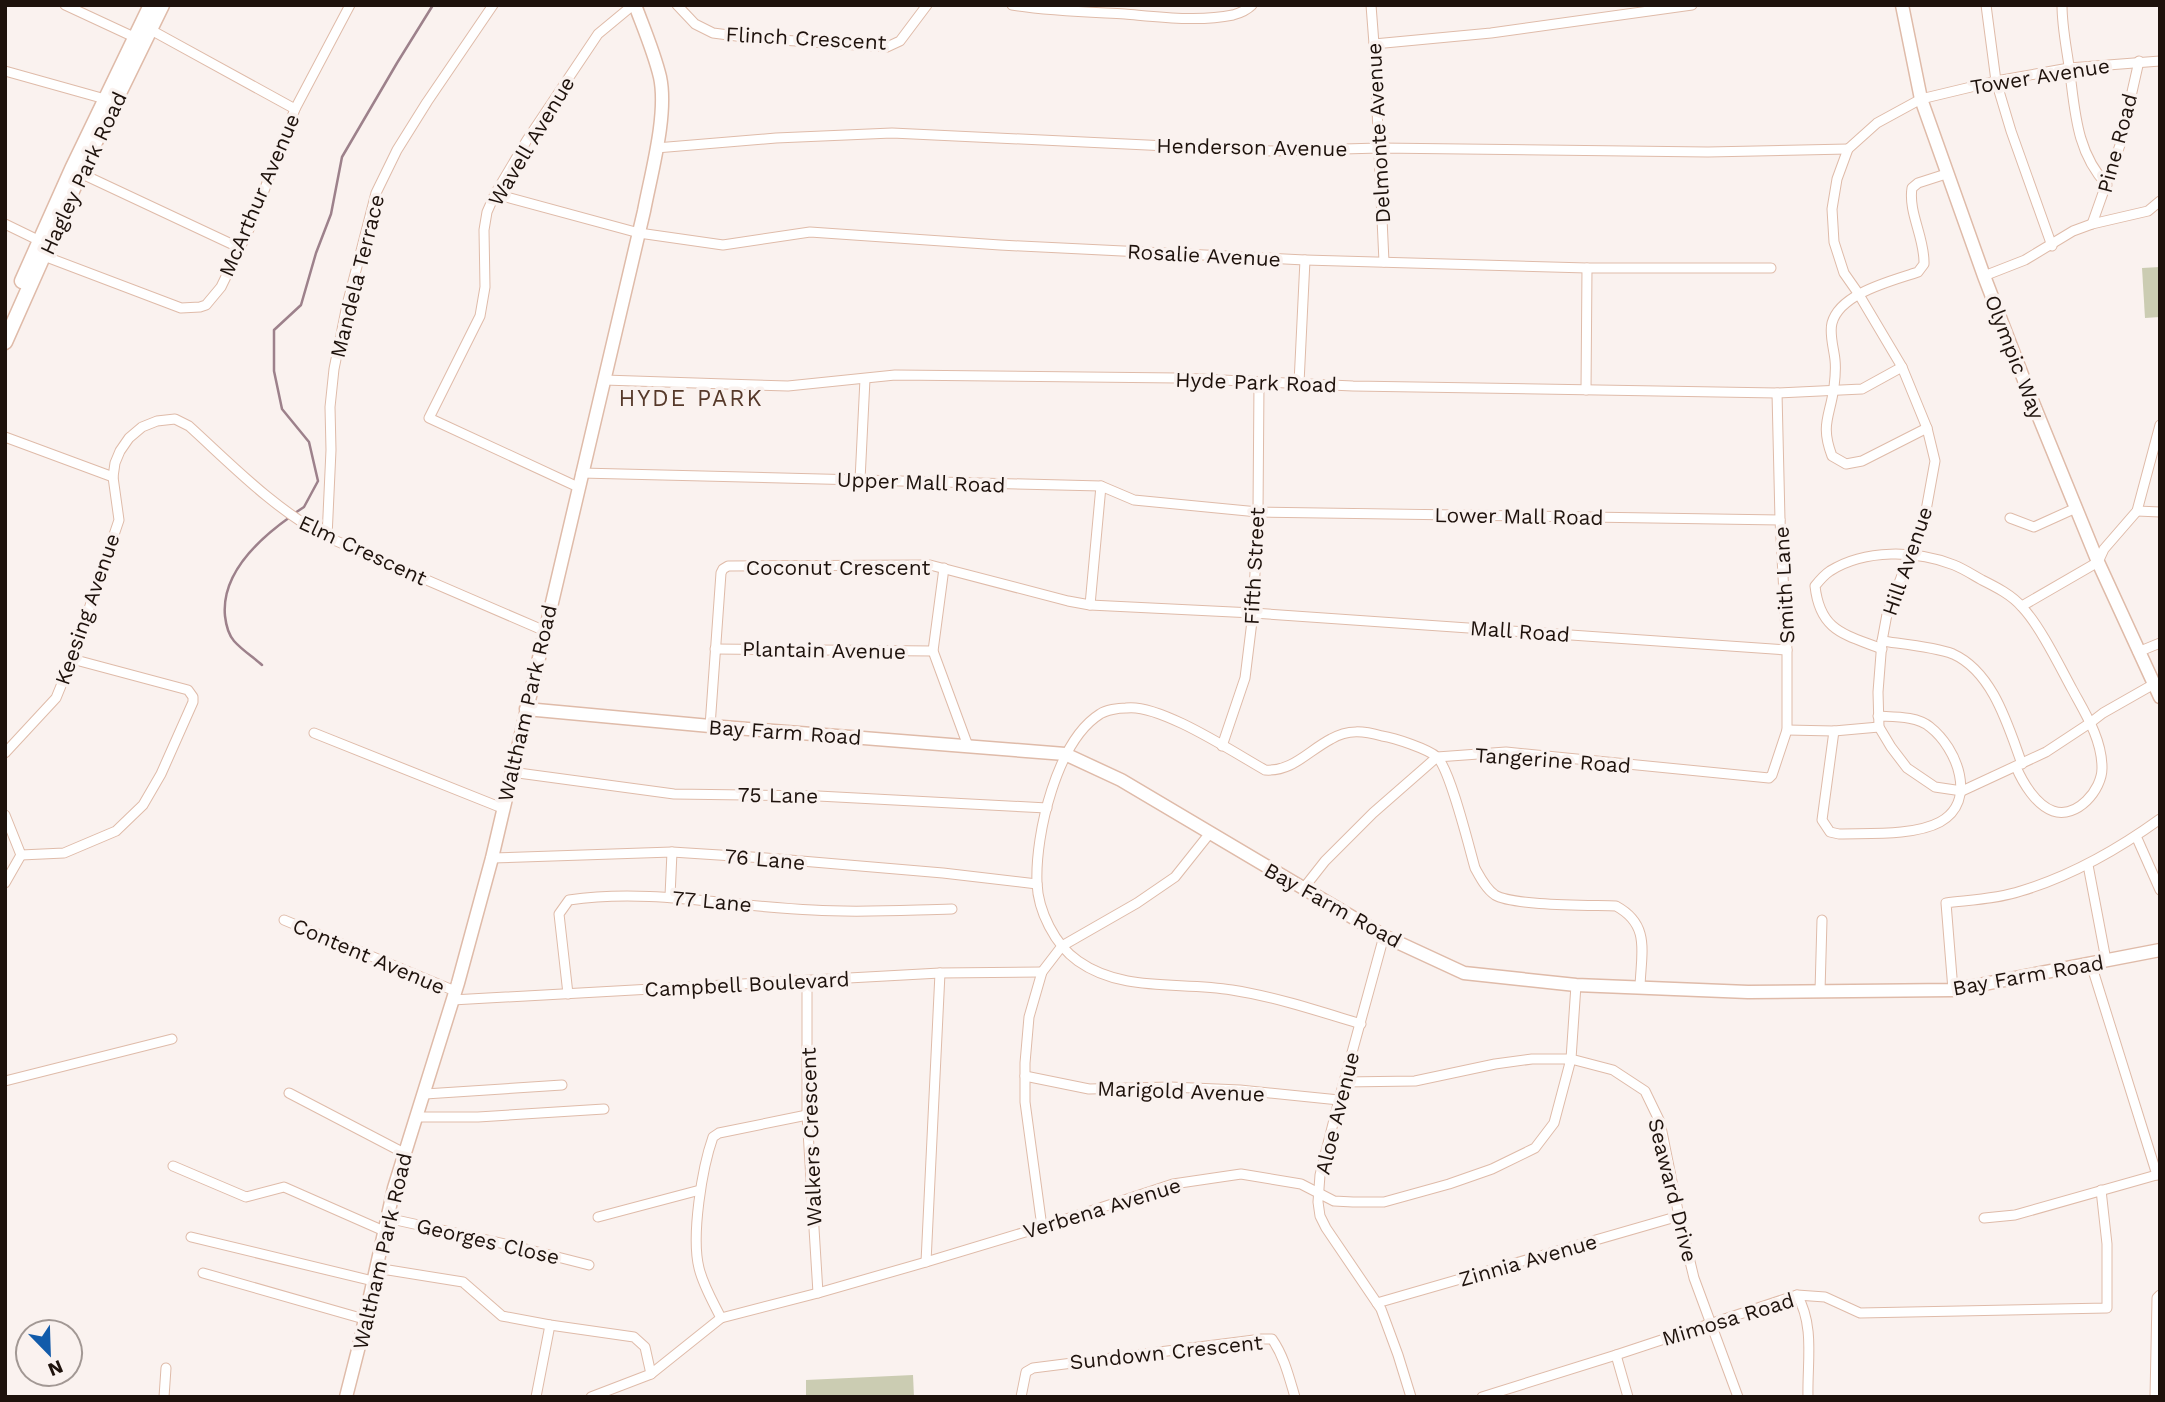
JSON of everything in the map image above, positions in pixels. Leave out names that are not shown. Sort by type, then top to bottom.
[{"type":"main road","name":"Hagley Park Road","points":[[5,321],[150,5]]},
{"type":"main road","name":"Hagley Park Road","points":[[5,342],[80,173],[162,5]]},
{"type":"street","points":[[65,5],[136,38]]},
{"type":"street","name":"McArthur Avenue","points":[[44,256],[181,308],[200,307],[211,300],[221,287],[251,225],[295,109],[350,5]]},
{"type":"street","name":"Mandela Terrace","points":[[327,537],[330,407],[334,369],[347,305],[376,193],[397,150],[493,5]]},
{"type":"street","name":"Waltham Park Road","points":[[346,1397],[404,1153],[425,1094],[492,858],[639,233],[660,119],[660,79],[653,50],[634,5]]},
{"type":"street","name":"Wavell Avenue","points":[[578,487],[429,418],[480,316],[485,287],[484,230],[487,212],[495,194],[527,139],[598,34],[634,5]]},
{"type":"street","name":"Flinch Crescent","points":[[677,5],[695,24],[713,33],[887,47],[900,41],[927,5]]},
{"type":"street","points":[[1012,5],[1209,18],[1235,15],[1252,5]]},
{"type":"street","name":"Delmonte Avenue","points":[[1371,5],[1384,262]]},
{"type":"street","points":[[1374,44],[1491,33],[1692,5]]},
{"type":"street","name":"Olympic Way","points":[[1902,5],[1921,99],[1984,276],[2098,562],[2160,697]]},
{"type":"street","points":[[1986,5],[1996,80],[2052,246]]},
{"type":"street","points":[[2062,5],[2062,26],[2074,114],[2087,153],[2107,185]]},
{"type":"street","points":[[151,30],[295,109]]},
{"type":"street","name":"Pine Road","points":[[2092,224],[2120,145],[2139,61]]},
{"type":"street","name":"Tower Avenue","points":[[1921,99],[1996,80],[2069,68],[2160,61]]},
{"type":"street","points":[[5,71],[105,99]]},
{"type":"street","points":[[1848,149],[1877,122],[1921,99]]},
{"type":"street","name":"Henderson Avenue","points":[[656,148],[776,138],[892,133],[1273,151],[1379,148],[1708,152],[1848,149]]},
{"type":"street","name":"Hill Avenue","points":[[1848,149],[1837,179],[1832,209],[1834,242],[1844,273],[1902,367],[1927,428],[1935,461],[1925,516],[1887,614],[1882,645],[1879,727],[1907,768],[1935,787],[1962,791]]},
{"type":"street","points":[[80,173],[240,248]]},
{"type":"street","points":[[1927,428],[1862,461],[1846,464],[1832,456],[1825,439],[1836,362],[1831,324],[1836,314],[1858,293],[1918,272],[1924,264],[1925,252],[1910,197],[1912,188],[1918,183],[1946,174]]},
{"type":"street","name":"Rosalie Avenue","points":[[495,194],[639,233],[723,245],[810,232],[1000,245],[1305,260],[1587,268],[1770,268]]},
{"type":"street","points":[[1984,276],[2025,260],[2073,231],[2148,211],[2160,201]]},
{"type":"street","points":[[5,224],[40,241]]},
{"type":"street","points":[[1299,383],[1305,260]]},
{"type":"street","points":[[1586,390],[1587,268]]},
{"type":"street","name":"Hyde Park Road","points":[[604,380],[788,386],[895,375],[1164,378],[1259,383],[1777,393],[1862,389],[1902,367]]},
{"type":"street","points":[[860,480],[865,379]]},
{"type":"street","name":"Fifth Street","points":[[1222,746],[1245,678],[1253,612],[1258,512],[1259,383]]},
{"type":"street","name":"Smith Lane","points":[[1772,775],[1787,730],[1787,650],[1777,393]]},
{"type":"street","name":"Elm Crescent","points":[[113,477],[115,463],[129,438],[142,427],[157,421],[175,419],[189,426],[301,523],[327,537],[545,631]]},
{"type":"street","points":[[2022,606],[2098,562],[2104,549],[2137,511],[2160,425]]},
{"type":"street","points":[[5,437],[113,477]]},
{"type":"street","name":"Upper Mall Road","points":[[582,473],[1101,486],[1134,500],[1258,512]]},
{"type":"street","name":"Keesing Avenue","points":[[5,753],[55,698],[72,659],[119,520],[113,477]]},
{"type":"street","points":[[1090,605],[1101,486]]},
{"type":"street","points":[[2010,518],[2034,527],[2076,508]]},
{"type":"street","points":[[2137,511],[2160,512]]},
{"type":"street","name":"Lower Mall Road","points":[[1258,512],[1780,520]]},
{"type":"street","points":[[1882,554],[1910,554],[1953,565],[2000,589],[2022,606],[2043,639],[2097,740],[2102,768],[2099,787],[2085,802],[2065,813],[2052,811],[2038,801],[2019,765],[2000,709],[1991,691],[1971,665],[1952,654],[1882,645],[1847,635],[1825,621],[1816,601],[1815,586],[1828,572],[1852,561],[1882,554]]},
{"type":"street","name":"Coconut Crescent","points":[[710,726],[721,573],[728,566],[930,565],[1090,605],[1253,612]]},
{"type":"street","name":"Coconut Crescent","points":[[944,568],[933,651],[968,746]]},
{"type":"street","name":"Mall Road","points":[[1253,612],[1787,650]]},
{"type":"street","points":[[2138,652],[2160,643]]},
{"type":"street","name":"Plantain Avenue","points":[[715,649],[933,651]]},
{"type":"street","points":[[21,855],[64,853],[116,831],[143,805],[161,774],[193,702],[188,690],[72,659]]},
{"type":"street","points":[[1962,791],[2046,752],[2103,713],[2154,684]]},
{"type":"street","points":[[1360,1024],[1294,1004],[1233,990],[1126,981],[1110,977],[1080,962],[1062,946],[1041,907],[1037,884],[1039,848],[1046,808],[1065,754],[1083,729],[1102,713],[1128,707],[1160,712],[1265,770],[1277,771],[1289,767],[1331,738],[1351,731],[1397,739],[1437,757],[1446,772],[1475,868],[1482,880],[1496,895],[1518,902],[1616,906],[1627,912],[1637,922],[1642,934],[1640,987]]},
{"type":"street","name":"Bay Farm Road","points":[[526,709],[1065,754],[1121,780],[1384,936],[1464,972],[1576,985],[1748,992],[1953,990],[2160,950]]},
{"type":"street","points":[[1834,731],[1822,820],[1830,832],[1851,834],[1900,831],[1929,827],[1942,821],[1954,809],[1962,791],[1961,775],[1945,743],[1928,725],[1907,718],[1878,716]]},
{"type":"street","points":[[1787,730],[1834,731],[1879,727]]},
{"type":"street","points":[[314,733],[502,807]]},
{"type":"street","name":"Tangerine Road","points":[[1437,757],[1506,752],[1769,778],[1772,775]]},
{"type":"street","points":[[1303,889],[1325,861],[1373,813],[1437,757]]},
{"type":"street","name":"75 Lane","points":[[511,772],[674,794],[818,796],[1046,808]]},
{"type":"street","points":[[5,815],[21,855]]},
{"type":"street","points":[[1953,990],[1946,903],[2019,892],[2088,865],[2160,819]]},
{"type":"street","points":[[1042,1227],[1025,1102],[1025,1076],[1029,1017],[1042,972],[1062,946],[1137,903],[1175,877],[1210,833]]},
{"type":"street","points":[[2136,836],[2160,890]]},
{"type":"street","points":[[670,896],[672,852]]},
{"type":"street","name":"76 Lane","points":[[492,858],[672,852],[943,873],[1037,884]]},
{"type":"street","points":[[5,883],[21,855]]},
{"type":"street","points":[[2088,865],[2106,960]]},
{"type":"street","name":"77 Lane","points":[[568,994],[559,914],[569,900],[670,896],[813,911],[952,909]]},
{"type":"street","name":"Content Avenue","points":[[284,920],[454,996]]},
{"type":"street","points":[[1820,992],[1822,920]]},
{"type":"street","name":"Aloe Avenue","points":[[1384,936],[1339,1100],[1318,1192],[1319,1211],[1326,1228],[1377,1303],[1411,1397]]},
{"type":"street","points":[[1984,1218],[2015,1215],[2158,1174],[2091,964]]},
{"type":"street","name":"Campbell Boulevard","points":[[454,996],[568,994],[940,973],[1042,972]]},
{"type":"street","points":[[926,1262],[940,973]]},
{"type":"street","name":"Walkers Crescent","points":[[807,980],[807,1115],[818,1293]]},
{"type":"street","points":[[1571,1059],[1576,985]]},
{"type":"street","points":[[5,1080],[172,1039]]},
{"type":"street","name":"Seaward Drive","points":[[1344,1082],[1415,1081],[1495,1064],[1532,1059],[1571,1059],[1613,1070],[1645,1091],[1660,1122],[1694,1278],[1738,1397]]},
{"type":"street","name":"Verbena Avenue","points":[[591,1397],[651,1374],[720,1318],[926,1262],[1173,1184],[1241,1174],[1301,1184],[1334,1201],[1384,1202],[1449,1184],[1492,1169],[1535,1148],[1554,1123],[1571,1059]]},
{"type":"street","name":"Marigold Avenue","points":[[1025,1076],[1089,1088],[1205,1088],[1339,1100]]},
{"type":"street","points":[[425,1094],[562,1085]]},
{"type":"street","points":[[289,1093],[404,1153]]},
{"type":"street","points":[[417,1117],[478,1117],[604,1109]]},
{"type":"street","points":[[720,1318],[699,1271],[696,1253],[701,1189],[713,1137],[719,1133],[807,1115]]},
{"type":"street","name":"Georges Close","points":[[173,1166],[246,1196],[284,1187],[386,1224],[514,1246],[589,1265]]},
{"type":"street","points":[[598,1217],[701,1189]]},
{"type":"street","name":"Mimosa Road","points":[[1482,1397],[1797,1295],[1825,1297],[1860,1313],[2105,1308],[2109,1306],[2107,1244],[2101,1190]]},
{"type":"street","name":"Zinnia Avenue","points":[[1377,1303],[1679,1216]]},
{"type":"street","points":[[191,1237],[374,1275],[463,1282],[502,1316],[639,1339],[645,1347],[651,1374]]},
{"type":"street","points":[[203,1273],[364,1319]]},
{"type":"street","points":[[1797,1295],[1805,1308],[1808,1324],[1808,1397]]},
{"type":"street","points":[[2155,1397],[2157,1298],[2160,1295]]},
{"type":"street","points":[[536,1397],[550,1325]]},
{"type":"street","name":"Sundown Crescent","points":[[1021,1397],[1026,1372],[1033,1368],[1272,1339],[1281,1354],[1295,1397]]},
{"type":"street","points":[[1616,1355],[1628,1397]]},
{"type":"street","points":[[164,1397],[166,1368]]},
{"type":"green space","points":[[2160,267],[2160,317],[2145,318],[2142,268]]},
{"type":"green space","points":[[913,1375],[914,1397],[806,1397],[806,1380]]},
{"type":"waterway","points":[[295,513],[304,507],[318,481],[309,442],[282,409],[274,371],[274,330],[301,305],[331,214],[342,157],[433,5]]},
{"type":"waterway","points":[[262,665],[230,635],[225,619],[225,601],[229,586],[244,559],[266,536],[290,517]]},
{"type":"district","name":"HYDE PARK","points":[[691,398]]}]
